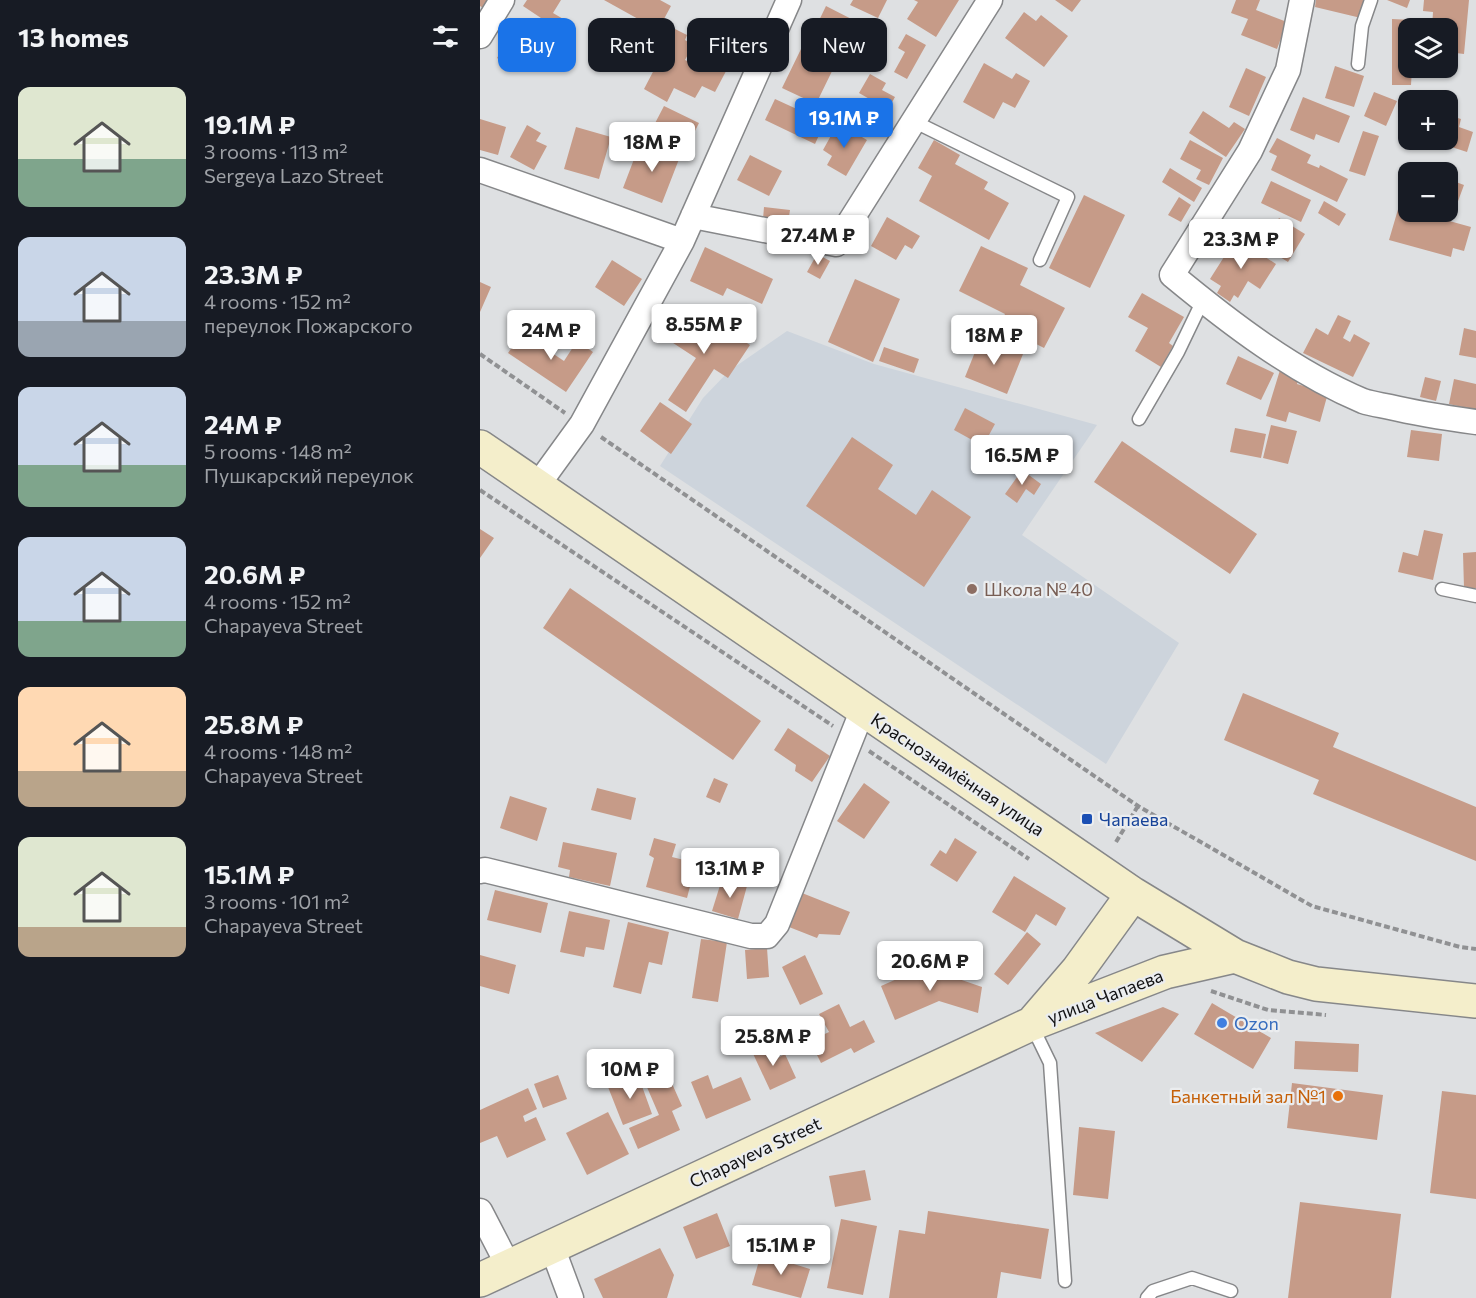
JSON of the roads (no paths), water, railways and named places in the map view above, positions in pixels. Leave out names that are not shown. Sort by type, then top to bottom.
[{"type":"street","points":[[480,36],[502,0]]},
{"type":"street","points":[[537,486],[582,424],[682,241],[789,0]]},
{"type":"street","points":[[693,216],[836,244],[990,0]]},
{"type":"street","points":[[1302,0],[1288,70],[1250,151],[1172,275],[1271,349],[1365,402],[1423,415],[1476,422]]},
{"type":"street","points":[[480,170],[682,241]]},
{"type":"street","name":"Краснознамённая улица","points":[[480,447],[537,486],[857,724],[1235,956],[1288,977],[1316,984],[1476,1000]]},
{"type":"street","points":[[480,871],[485,870],[751,936],[767,936],[777,924],[857,724]]},
{"type":"street","name":"улица Чапаева","points":[[1031,1024],[1078,970],[1133,894]]},
{"type":"street","name":"улица Чапаева","points":[[1031,1024],[1165,972],[1235,956]]},
{"type":"street","name":"Chapayeva Street","points":[[494,1274],[1031,1024]]},
{"type":"street","points":[[480,1211],[494,1274]]},
{"type":"street","points":[[552,1247],[571,1298]]},
{"type":"lane","points":[[1358,64],[1362,26],[1371,0]]},
{"type":"lane","points":[[913,121],[1068,197],[1040,260]]},
{"type":"lane","points":[[1139,418],[1178,352],[1203,300]]},
{"type":"lane","points":[[1442,589],[1476,596]]},
{"type":"lane","points":[[1031,1024],[1050,1063],[1065,1281]]},
{"type":"lane","points":[[1147,1298],[1153,1292],[1192,1278],[1231,1292]]},
{"type":"place","name":"Школа № 40","points":[[972,589]]},
{"type":"place","name":"Чапаева","points":[[1087,819]]},
{"type":"place","name":"Ozon","points":[[1222,1023]]},
{"type":"place","name":"Банкетный зал №1","points":[[1338,1096]]}]
